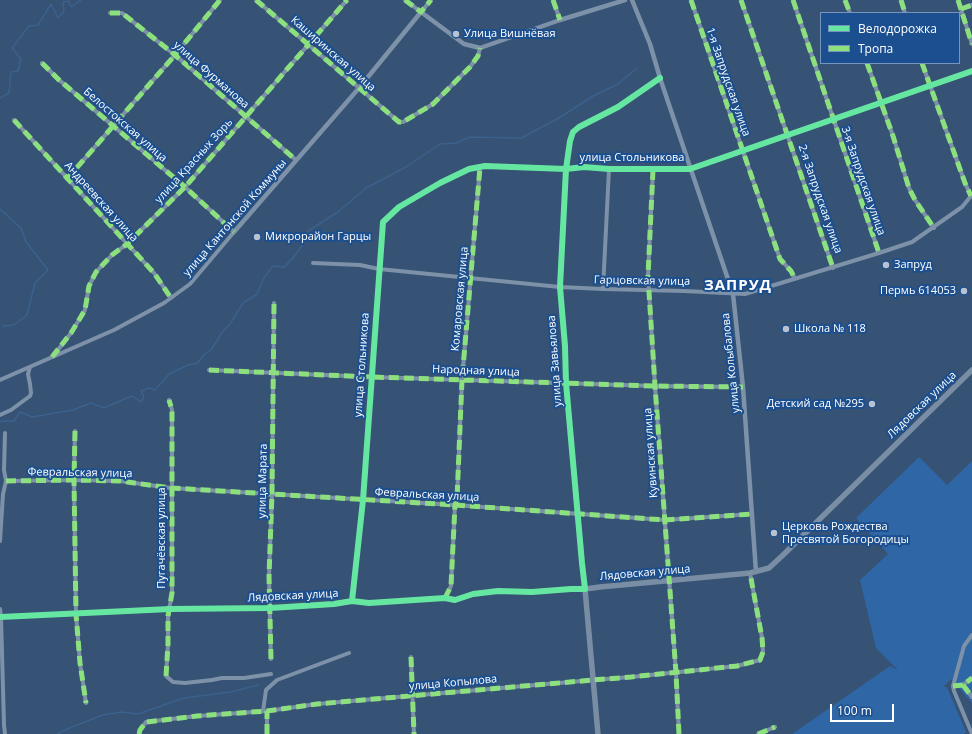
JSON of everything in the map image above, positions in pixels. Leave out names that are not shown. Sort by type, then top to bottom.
[{"type":"main road","name":"Лядовская улица","points":[[586,590],[600,587],[753,573],[769,568],[972,370]]},
{"type":"main road","name":"улица Завьялова","points":[[586,590],[598,734]]},
{"type":"street","points":[[67,179],[175,55],[220,0]]},
{"type":"street","name":"Каширинская улица","points":[[256,0],[399,122],[404,122],[433,104],[470,67],[478,56],[480,48]]},
{"type":"street","name":"улица Красных Зорь","points":[[52,357],[71,333],[85,310],[89,286],[96,272],[112,255],[127,244],[185,187],[346,0]]},
{"type":"street","points":[[405,0],[464,44],[480,48],[560,20],[625,0]]},
{"type":"street","name":"улица Кантонской Коммуны","points":[[0,380],[114,330],[171,298],[190,284],[359,88],[431,0]]},
{"type":"street","points":[[553,0],[560,20]]},
{"type":"street","name":"улица Колыбалова","points":[[632,0],[650,44],[690,169],[733,294],[743,387],[752,514],[753,573],[762,638],[763,652],[760,660]]},
{"type":"street","name":"1-я Запрудская улица","points":[[691,0],[780,259],[795,278]]},
{"type":"street","name":"2-я Запрудская улица","points":[[741,0],[833,268]]},
{"type":"street","name":"3-я Запрудская улица","points":[[793,0],[878,253]]},
{"type":"street","points":[[845,0],[850,12]]},
{"type":"street","points":[[901,0],[905,12]]},
{"type":"street","points":[[958,0],[972,44]]},
{"type":"street","points":[[961,9],[972,5]]},
{"type":"street","name":"улица Фурманова","points":[[110,13],[122,13],[175,55],[296,160]]},
{"type":"street","name":"Белостокская улица","points":[[42,63],[58,79],[185,187],[234,232]]},
{"type":"street","points":[[867,64],[893,136],[909,188],[915,200],[934,228]]},
{"type":"street","points":[[922,64],[930,87]]},
{"type":"street","name":"улица Стольникова","points":[[352,601],[363,500],[383,222],[399,207],[469,169],[485,166],[566,169],[584,166],[609,169],[690,169],[788,134],[930,87],[972,71]]},
{"type":"street","name":"улица Завьялова","points":[[586,590],[582,563],[566,383],[565,346],[560,287],[566,169],[570,141],[573,132],[579,127],[618,107],[660,78]]},
{"type":"street","name":"Гарцовская улица","points":[[313,263],[360,266],[560,287],[603,290],[649,290],[745,294],[910,243],[934,228],[962,207],[971,196],[930,87]]},
{"type":"street","name":"Андреевская улица","points":[[14,120],[154,273],[171,298]]},
{"type":"street","name":"Комаровская улица","points":[[445,598],[451,586],[455,505],[457,499],[462,380],[480,167]]},
{"type":"street","points":[[603,290],[609,169]]},
{"type":"street","name":"Кувинская улица","points":[[653,170],[648,276],[670,581],[679,734]]},
{"type":"street","name":"улица Марата","points":[[271,658],[269,576],[272,494],[274,303]]},
{"type":"street","points":[[0,415],[11,410],[30,396],[31,393],[28,374],[30,367]]},
{"type":"street","name":"Народная улица","points":[[209,370],[462,380],[743,387]]},
{"type":"street","name":"Пугачёвская улица","points":[[169,400],[172,410],[172,593],[168,616],[166,676],[173,682],[185,683],[271,674]]},
{"type":"street","points":[[75,430],[74,480],[76,614],[80,663],[86,704]]},
{"type":"street","points":[[0,541],[3,494],[6,481],[4,470],[5,433]]},
{"type":"street","name":"Февральская улица","points":[[6,481],[120,481],[171,488],[455,505],[665,520],[752,514]]},
{"type":"street","name":"Лядовская улица","points":[[1,617],[170,609],[270,608],[334,604],[352,601],[369,603],[445,598],[455,600],[473,594],[498,591],[532,592],[570,589],[586,590]]},
{"type":"street","points":[[0,608],[5,734]]},
{"type":"street","points":[[972,635],[964,646],[953,686],[972,734]]},
{"type":"street","points":[[267,734],[263,704],[266,690],[277,680],[348,653]]},
{"type":"street","points":[[411,657],[414,734]]},
{"type":"street","name":"улица Копылова","points":[[139,734],[146,722],[197,716],[265,711],[317,704],[676,673],[737,666],[760,660]]},
{"type":"street","points":[[953,686],[963,685],[972,678]]},
{"type":"street","points":[[963,685],[972,697]]},
{"type":"street","points":[[758,734],[775,727]]},
{"type":"shaded area","points":[[919,457],[947,485],[972,461],[972,703],[951,679],[943,687],[947,687],[966,732],[964,734],[792,734],[890,666],[898,670],[876,648],[860,580],[888,554],[856,518]]},
{"type":"waterway","points":[[0,98],[9,93],[11,72],[18,71],[21,59],[12,48],[29,26],[38,25],[51,4],[58,18],[64,11],[63,2],[69,1],[71,7],[81,0]]},
{"type":"waterway","points":[[0,421],[14,421],[20,412],[32,417],[73,410],[91,403],[104,408],[132,396],[141,402],[144,397],[141,391],[149,388],[155,390],[169,374],[188,365],[198,363],[204,355],[211,350],[243,303],[257,294],[264,278],[273,266],[284,267],[301,247],[308,231],[338,212],[366,188],[406,167],[440,144],[456,143],[470,137],[521,138],[559,118],[593,96],[618,84],[637,68]]},
{"type":"waterway","points":[[0,209],[21,228],[26,242],[48,270],[35,283],[27,315],[14,325],[3,326]]},
{"type":"waterway","points":[[57,734],[103,715],[121,712],[138,714],[184,698],[231,692],[258,685]]},
{"type":"marked path","points":[[67,179],[175,55],[220,0]]},
{"type":"marked path","points":[[256,0],[399,122],[403,122],[433,104],[470,67],[478,56],[480,48]]},
{"type":"marked path","points":[[52,357],[71,333],[85,310],[89,286],[96,272],[112,255],[127,244],[185,187],[347,0]]},
{"type":"marked path","points":[[405,0],[421,12],[431,0]]},
{"type":"marked path","points":[[553,0],[560,20]]},
{"type":"marked path","points":[[691,0],[780,259],[791,271],[795,279]]},
{"type":"marked path","points":[[741,0],[833,268]]},
{"type":"marked path","points":[[793,0],[879,253]]},
{"type":"marked path","points":[[845,0],[850,12]]},
{"type":"marked path","points":[[901,0],[905,12]]},
{"type":"marked path","points":[[958,0],[972,44]]},
{"type":"marked path","points":[[961,9],[972,5]]},
{"type":"marked path","points":[[110,13],[122,13],[175,55],[296,160]]},
{"type":"marked path","points":[[42,63],[58,79],[185,187],[234,232]]},
{"type":"marked path","points":[[867,64],[893,136],[909,188],[915,200],[934,228]]},
{"type":"marked path","points":[[922,64],[971,196]]},
{"type":"marked path","points":[[14,120],[154,273],[171,298]]},
{"type":"marked path","points":[[445,598],[451,586],[455,505],[457,499],[462,380],[480,167]]},
{"type":"marked path","points":[[653,170],[648,276],[679,734]]},
{"type":"marked path","points":[[271,659],[269,576],[272,494],[274,303]]},
{"type":"marked path","points":[[209,370],[372,377],[655,386],[743,387]]},
{"type":"marked path","points":[[166,676],[168,616],[172,593],[172,410],[169,400]]},
{"type":"marked path","points":[[75,431],[74,480],[76,614],[80,663],[86,703]]},
{"type":"marked path","points":[[6,481],[120,481],[171,488],[455,505],[665,520],[752,514]]},
{"type":"marked path","points":[[139,734],[146,722],[197,716],[267,711],[317,704],[631,677],[737,666],[760,660],[763,652],[762,638],[750,573]]},
{"type":"marked path","points":[[411,657],[414,734]]},
{"type":"marked path","points":[[953,686],[963,685],[972,678]]},
{"type":"marked path","points":[[963,685],[972,697]]},
{"type":"marked path","points":[[267,711],[267,734]]},
{"type":"marked path","points":[[758,734],[775,727]]},
{"type":"cycle path","points":[[352,601],[363,500],[383,222],[399,207],[440,183],[469,169],[485,166],[566,169],[584,167],[609,169],[690,169],[972,71]]},
{"type":"cycle path","points":[[0,617],[170,609],[270,608],[334,604],[352,601],[369,603],[445,598],[455,600],[473,594],[498,591],[532,592],[585,589],[566,383],[565,346],[560,287],[566,169],[570,141],[573,132],[579,127],[618,107],[660,78]]},
{"type":"place","name":"Улица Вишнёвая","points":[[456,34]]},
{"type":"place","name":"Микрорайон Гарцы","points":[[257,237]]},
{"type":"place","name":"Запруд","points":[[886,265]]},
{"type":"place","name":"Пермь 614053","points":[[964,291]]},
{"type":"place","name":"Школа № 118","points":[[786,329]]},
{"type":"place","name":"Детский сад №295","points":[[872,404]]},
{"type":"place","name":"Церковь Рождества Пресвятой Богородицы","points":[[774,533]]},
{"type":"district","name":"ЗАПРУД","points":[[738,286]]}]
